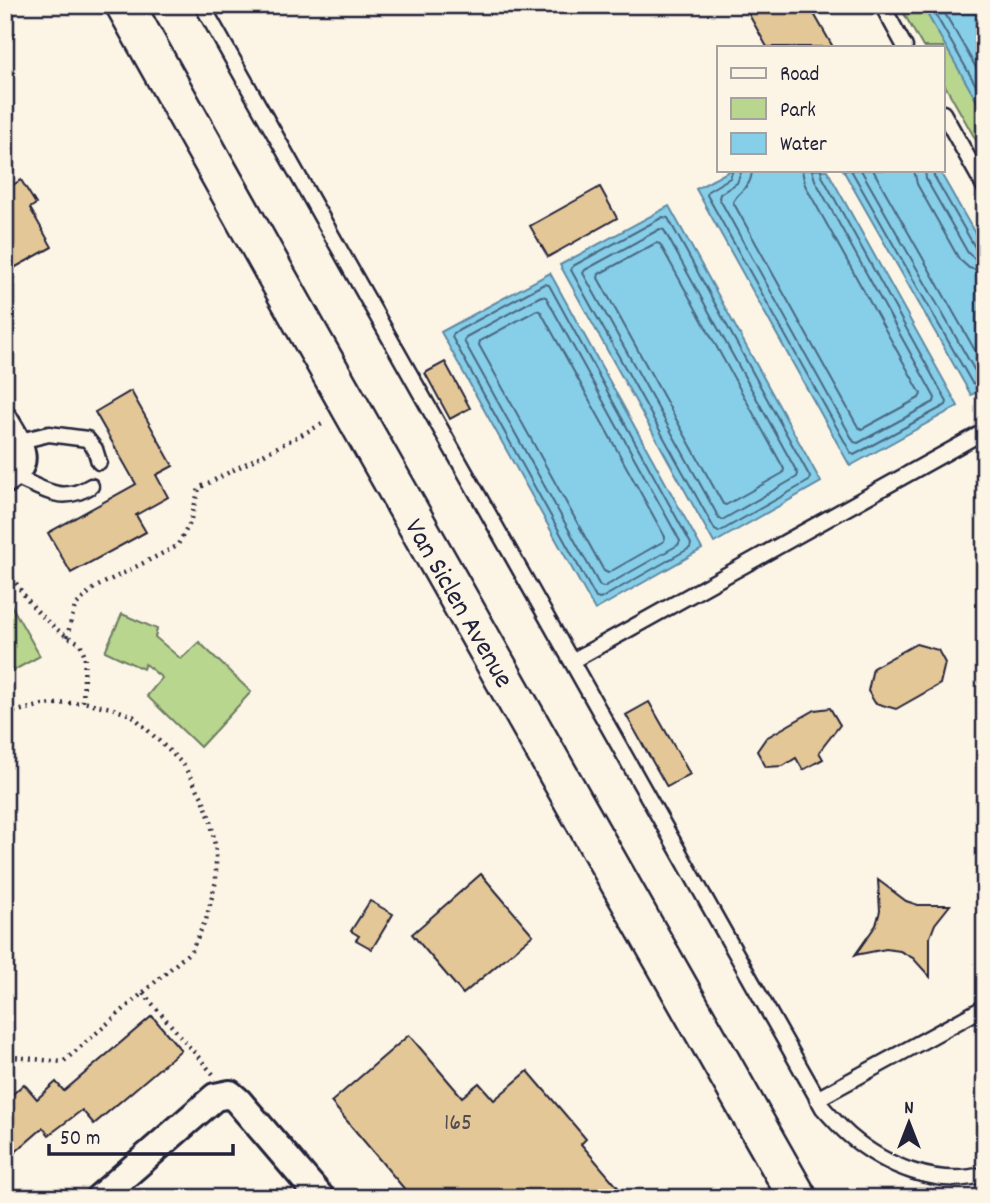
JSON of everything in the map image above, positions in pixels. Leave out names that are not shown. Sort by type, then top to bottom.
[{"type":"street","name":"Van Siclen Avenue","points":[[125,5],[798,1198]]},
{"type":"street","points":[[9,478],[21,466],[22,451],[11,431]]},
{"type":"street","points":[[99,1198],[215,1097],[230,1094],[239,1101],[321,1198]]},
{"type":"lane","points":[[202,5],[823,1108],[849,1135],[889,1163],[932,1176],[967,1179],[985,1174]]},
{"type":"lane","points":[[882,5],[903,46]]},
{"type":"lane","points":[[944,115],[985,188]]},
{"type":"lane","points":[[11,431],[87,439],[95,449],[99,462]]},
{"type":"lane","points":[[572,661],[985,431]]},
{"type":"lane","points":[[9,478],[59,496],[79,494],[91,486]]},
{"type":"lane","points":[[817,1099],[985,1007]]},
{"type":"path","points":[[67,637],[75,606],[94,588],[177,545],[190,523],[199,488],[322,424]]},
{"type":"path","points":[[5,565],[35,610],[67,637],[80,643],[85,656],[83,702]]},
{"type":"path","points":[[5,714],[43,705],[83,702],[133,716],[184,764],[203,799],[211,822],[216,851],[216,881],[206,920],[191,951],[63,1062],[14,1057],[5,1065]]},
{"type":"path","points":[[142,993],[230,1094]]},
{"type":"green space","points":[[899,5],[923,5],[985,114],[985,156],[944,84],[944,46],[922,46]]},
{"type":"green space","points":[[11,605],[40,656],[5,675],[5,608]]},
{"type":"green space","points":[[122,614],[157,629],[155,637],[181,659],[199,642],[251,692],[200,747],[147,696],[162,678],[145,664],[143,669],[105,651]]},
{"type":"water","points":[[922,5],[985,5],[985,115],[984,114]]},
{"type":"water","points":[[727,172],[828,172],[958,406],[850,466],[696,189]]},
{"type":"water","points":[[844,172],[940,172],[985,251],[985,387],[971,395]]},
{"type":"water","points":[[669,206],[821,482],[714,543],[560,265]]},
{"type":"water","points":[[550,273],[702,549],[595,610],[441,332]]},
{"type":"building","points":[[757,5],[809,5],[832,46],[766,46],[747,11]]},
{"type":"building","points":[[21,180],[36,204],[30,208],[52,247],[5,273],[5,190]]},
{"type":"building","points":[[600,187],[617,218],[548,257],[530,226]]},
{"type":"building","points":[[445,362],[470,408],[450,419],[425,373]]},
{"type":"building","points":[[131,391],[173,466],[156,475],[168,497],[136,515],[146,532],[71,573],[48,533],[136,484],[95,412]]},
{"type":"building","points":[[916,644],[938,650],[945,663],[940,684],[896,709],[875,703],[868,691],[873,668]]},
{"type":"building","points":[[649,702],[690,774],[667,787],[626,715]]},
{"type":"building","points":[[830,708],[840,725],[819,752],[823,759],[803,770],[796,758],[783,766],[766,767],[757,751],[766,738],[815,710]]},
{"type":"building","points":[[481,874],[533,935],[463,994],[412,934]]},
{"type":"building","points":[[878,880],[906,901],[918,905],[950,905],[935,924],[930,937],[930,977],[913,958],[900,951],[886,949],[855,955],[876,925],[880,911]]},
{"type":"building","points":[[370,901],[393,914],[372,949],[356,940],[359,936],[351,931]]},
{"type":"building","points":[[152,1016],[181,1050],[94,1124],[82,1110],[49,1135],[43,1128],[5,1161],[5,1101],[24,1084],[37,1099],[56,1082],[64,1091]]},
{"type":"building","points":[[409,1035],[462,1097],[479,1083],[494,1100],[528,1071],[586,1139],[581,1144],[627,1198],[412,1198],[331,1102]]}]
